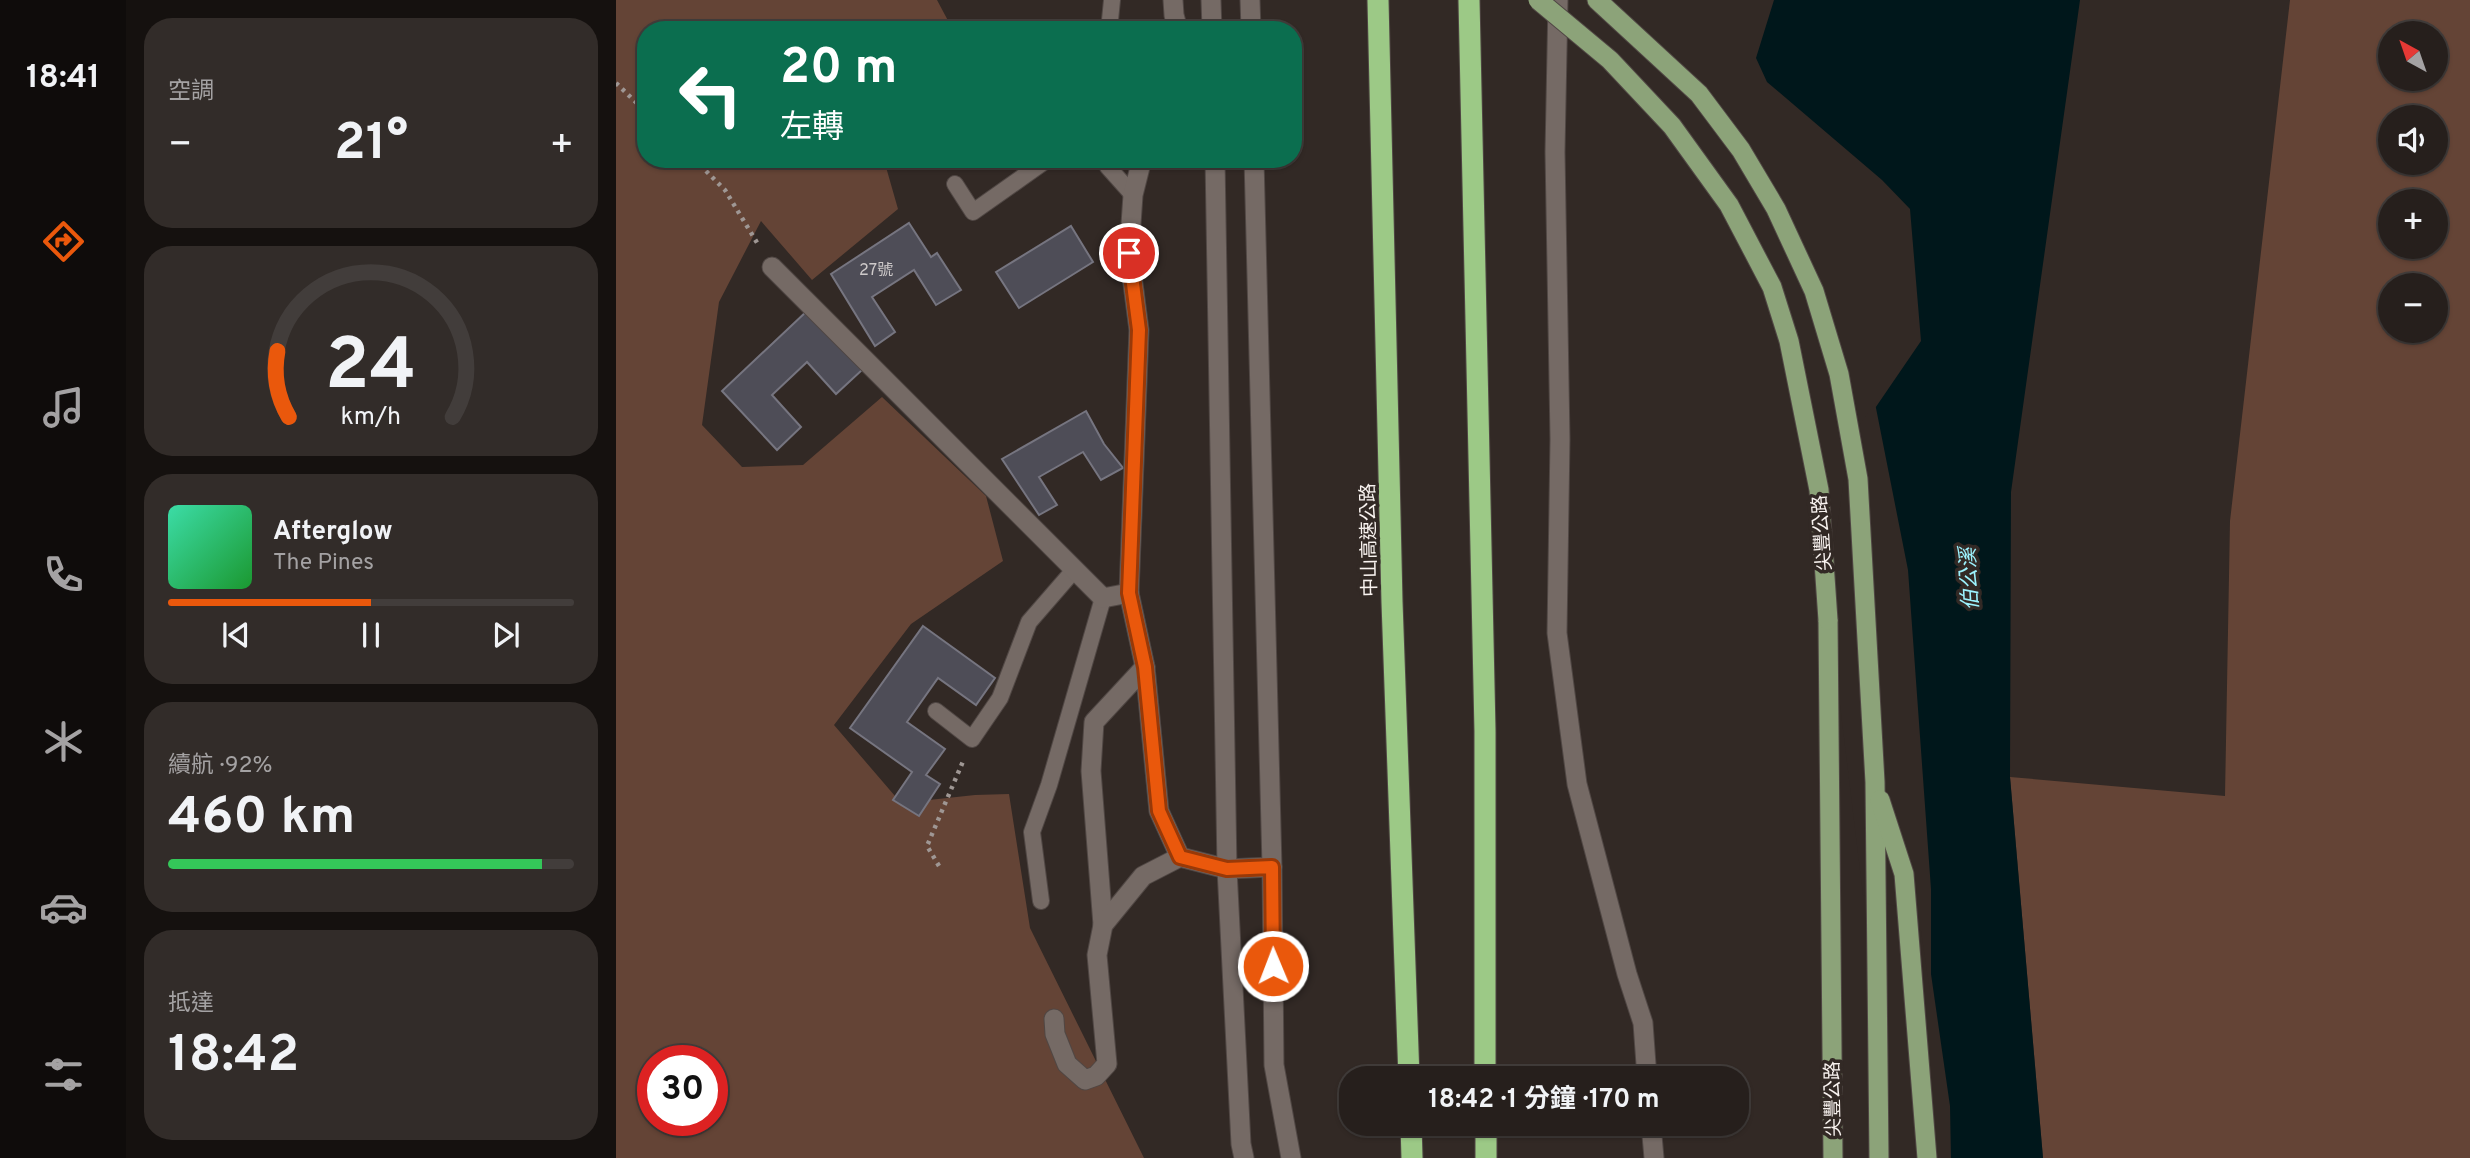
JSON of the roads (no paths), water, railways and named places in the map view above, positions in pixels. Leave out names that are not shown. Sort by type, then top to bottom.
[{"type":"highway","name":"中山高速公路","points":[[1378,0],[1393,616],[1409,1066]]},
{"type":"highway","points":[[1469,0],[1485,731],[1485,1066]]},
{"type":"highway","points":[[1411,1136],[1412,1158]]},
{"type":"highway","points":[[1486,1136],[1486,1158]]},
{"type":"main road","name":"尖豐公路","points":[[1538,0],[1610,61],[1672,126],[1729,205],[1772,287],[1789,341],[1819,490],[1828,620],[1833,1158]]},
{"type":"main road","name":"尖豐公路","points":[[1597,0],[1699,94],[1741,150],[1776,209],[1814,291],[1839,374],[1858,479],[1875,782],[1874,906],[1879,1158]]},
{"type":"main road","points":[[1875,782],[1903,874],[1915,990],[1927,1158]]},
{"type":"street","points":[[1173,0],[1176,21]]},
{"type":"street","points":[[1211,0],[1212,21]]},
{"type":"street","points":[[1250,0],[1251,21]]},
{"type":"street","points":[[1558,0],[1555,152],[1560,439],[1557,633],[1577,784],[1627,974],[1643,1023],[1646,1066]]},
{"type":"street","points":[[1140,168],[1133,195],[1129,253],[1139,330],[1129,593],[1145,667],[1159,811],[1180,857]]},
{"type":"street","points":[[1215,168],[1227,869],[1241,1144],[1244,1158]]},
{"type":"street","points":[[1254,168],[1272,867],[1274,1065],[1291,1158]]},
{"type":"street","points":[[772,267],[1103,598],[1129,593]]},
{"type":"street","points":[[1054,1019],[1055,1034],[1067,1064],[1085,1080],[1096,1076],[1107,1064],[1097,955],[1103,925],[1091,771],[1094,722],[1145,667]]},
{"type":"street","points":[[1103,925],[1143,876],[1180,857],[1227,869],[1272,867]]},
{"type":"street","points":[[1652,1136],[1654,1158]]},
{"type":"lane","points":[[1110,21],[1112,0]]},
{"type":"lane","points":[[955,184],[973,212],[1035,168]]},
{"type":"lane","points":[[1109,168],[1133,195]]},
{"type":"lane","points":[[936,711],[972,739],[1000,698],[1029,622],[1075,569]]},
{"type":"lane","points":[[1041,901],[1032,832],[1049,785],[1103,598]]},
{"type":"water","name":"伯公溪","points":[[1774,0],[2080,0],[2011,492],[2010,777],[2043,1158],[1951,1158],[1950,1106],[1854,439],[1921,341],[1910,209],[1882,180],[1767,82],[1756,58]]}]
